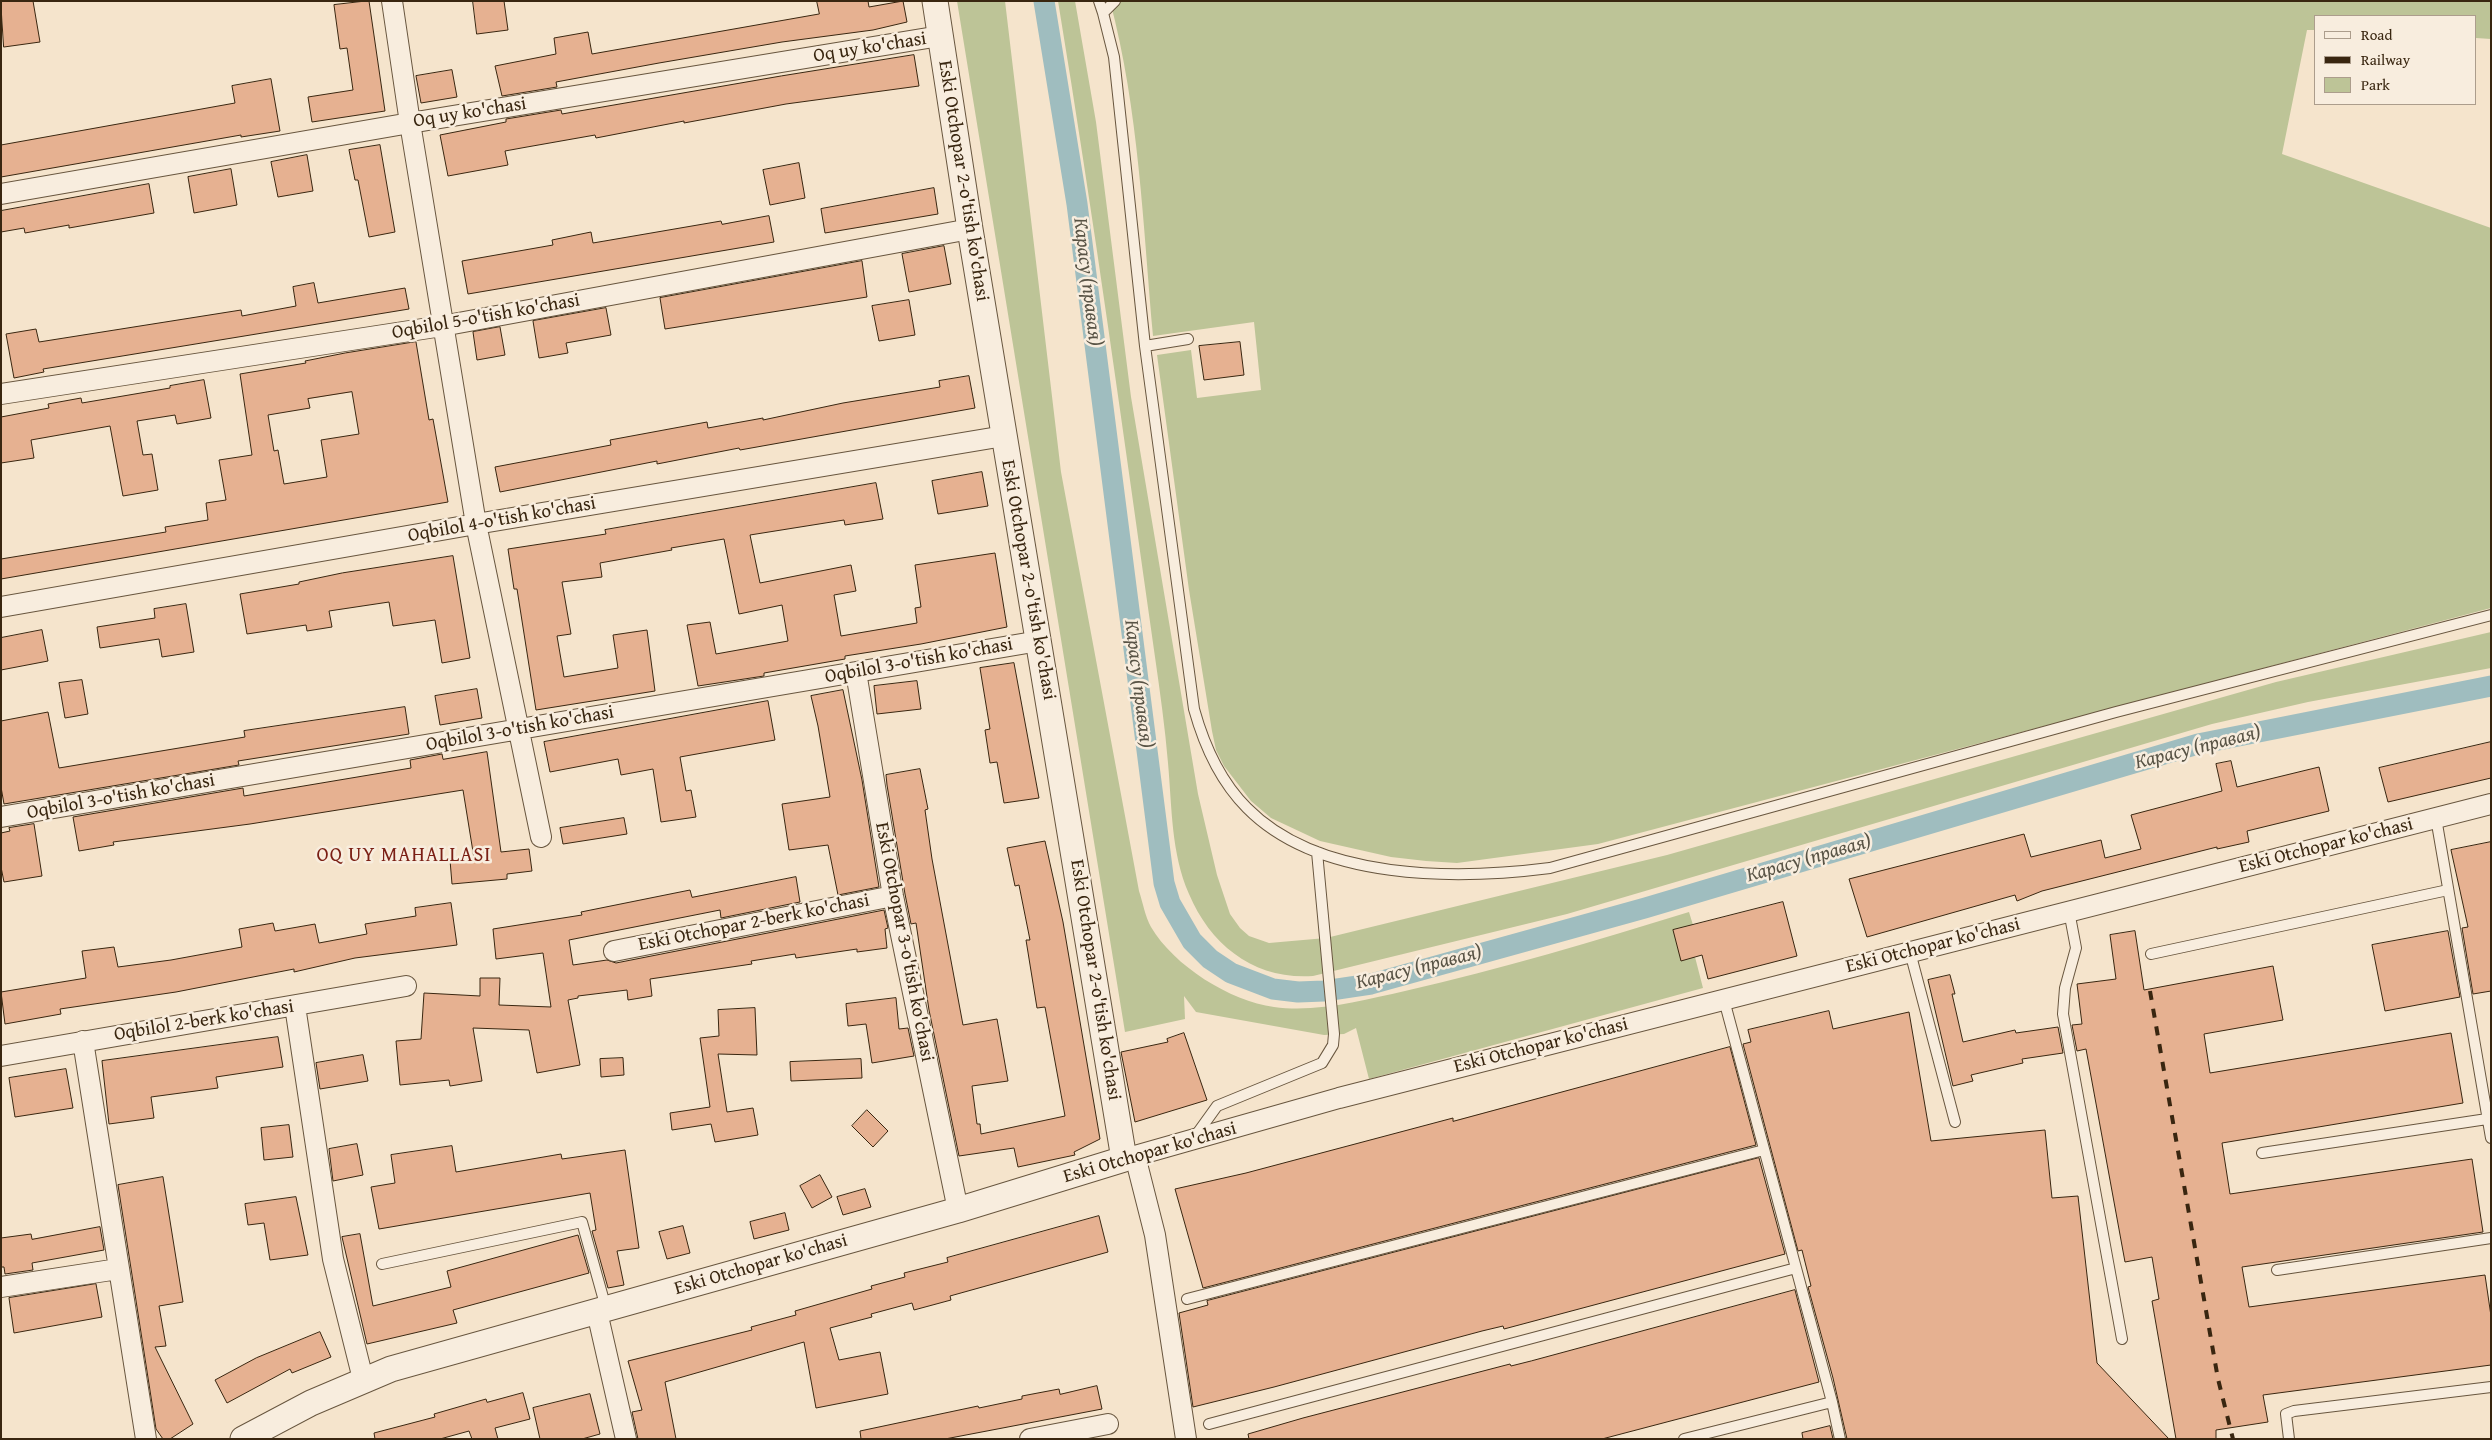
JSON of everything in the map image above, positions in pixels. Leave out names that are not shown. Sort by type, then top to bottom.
[{"type":"street","points":[[392,1],[442,326],[476,524],[541,837]]},
{"type":"street","name":"Eski Otchopar 2-o'tish ko'chasi","points":[[935,1],[1004,436],[1129,1158],[1155,1235],[1186,1439]]},
{"type":"street","name":"Oq uy ko'chasi","points":[[1,194],[410,123],[940,36]]},
{"type":"street","name":"Oqbilol 5-o'tish ko'chasi","points":[[1,394],[442,326],[970,229]]},
{"type":"street","name":"Oqbilol 4-o'tish ko'chasi","points":[[1,607],[476,524],[1004,436]]},
{"type":"street","name":"Oqbilol 3-o'tish ko'chasi","points":[[1,817],[1039,641]]},
{"type":"street","name":"Eski Otchopar 3-o'tish ko'chasi","points":[[856,672],[893,896],[958,1210]]},
{"type":"street","name":"Eski Otchopar ko'chasi","points":[[243,1439],[311,1403],[363,1379],[420,1360],[958,1210],[1129,1158],[1339,1098],[2491,804]]},
{"type":"street","name":"Eski Otchopar 2-berk ko'chasi","points":[[614,950],[893,896]]},
{"type":"street","name":"Oqbilol 2-berk ko'chasi","points":[[1,1056],[406,986]]},
{"type":"street","points":[[295,1006],[333,1259],[363,1379]]},
{"type":"street","points":[[83,1041],[146,1439]]},
{"type":"street","points":[[1,1287],[118,1269]]},
{"type":"street","points":[[602,1310],[626,1439]]},
{"type":"street","points":[[1030,1439],[1108,1424]]},
{"type":"lane","points":[[1099,1],[1114,57],[1145,346],[1191,696],[1201,733],[1224,778],[1248,808],[1278,832],[1317,852],[1369,865],[1443,875],[1481,875],[1550,868],[2116,712],[2491,615]]},
{"type":"lane","points":[[1103,13],[1115,1]]},
{"type":"lane","points":[[1145,346],[1188,339]]},
{"type":"lane","points":[[2436,818],[2491,1138]]},
{"type":"lane","points":[[1192,1140],[1217,1106],[1322,1063],[1333,1045],[1334,1034],[1317,852]]},
{"type":"lane","points":[[2151,954],[2448,890]]},
{"type":"lane","points":[[2069,912],[2076,948],[2065,988],[2063,1014],[2122,1339]]},
{"type":"lane","points":[[1910,952],[1955,1122]]},
{"type":"lane","points":[[1724,1000],[1832,1402],[1840,1439]]},
{"type":"lane","points":[[2262,1153],[2487,1119]]},
{"type":"lane","points":[[1187,1299],[1764,1150]]},
{"type":"lane","points":[[382,1264],[582,1222],[602,1310]]},
{"type":"lane","points":[[2276,1270],[2491,1238]]},
{"type":"lane","points":[[1208,1424],[1796,1268]]},
{"type":"lane","points":[[2288,1439],[2286,1414],[2491,1387]]},
{"type":"lane","points":[[1684,1439],[1832,1402]]},
{"type":"green space","points":[[957,1],[1005,1],[1061,472],[1139,891],[1149,923],[1161,941],[1188,968],[1239,997],[1274,1007],[1307,1008],[1357,1002],[1477,973],[1689,912],[1693,925],[1673,930],[1695,957],[1703,988],[1369,1079],[1356,1028],[1344,1034],[1324,1035],[1196,1012],[1184,996],[1185,1019],[1125,1032]]},
{"type":"green space","points":[[1058,1],[1075,1],[1096,122],[1131,397],[1198,794],[1217,875],[1230,914],[1240,928],[1249,936],[1269,943],[1326,938],[1667,855],[2276,682],[2491,632],[2491,668],[2308,702],[2212,724],[1567,914],[1313,976],[1292,976],[1254,966],[1237,956],[1223,944],[1198,913],[1183,878],[1179,862],[1173,830],[1167,750],[1159,683],[1096,247]]},
{"type":"green space","points":[[1110,1],[2491,1],[2491,39],[2477,38],[2477,15],[2314,15],[2314,30],[2307,30],[2282,154],[2491,228],[2491,608],[1598,844],[1457,863],[1391,857],[1320,841],[1271,818],[1251,801],[1224,766],[1216,750],[1189,590],[1157,355],[1191,350],[1197,398],[1261,390],[1254,322],[1153,336],[1139,168],[1128,84]]},
{"type":"building","points":[[1,1],[33,1],[40,42],[4,47]]},
{"type":"building","points":[[369,1],[385,111],[312,122],[308,97],[353,90],[347,48],[340,49],[334,5]]},
{"type":"building","points":[[473,1],[504,1],[508,30],[477,34]]},
{"type":"building","points":[[817,1],[868,1],[869,7],[903,1],[907,22],[873,30],[782,42],[659,63],[556,82],[557,87],[502,96],[495,66],[556,54],[554,38],[588,32],[592,54],[819,14]]},
{"type":"building","points":[[914,55],[919,86],[786,104],[596,138],[595,135],[505,151],[508,165],[448,176],[440,135],[506,122],[506,119],[561,110],[562,114]]},
{"type":"building","points":[[452,70],[457,97],[421,103],[416,76]]},
{"type":"building","points":[[271,79],[280,131],[241,137],[241,135],[1,177],[1,145],[235,103],[232,86]]},
{"type":"building","points":[[380,145],[395,232],[369,237],[358,180],[355,180],[349,150]]},
{"type":"building","points":[[307,155],[313,191],[278,197],[271,162]]},
{"type":"building","points":[[799,163],[805,198],[770,205],[763,170]]},
{"type":"building","points":[[231,169],[237,205],[194,213],[188,177]]},
{"type":"building","points":[[149,184],[154,213],[69,228],[69,225],[25,233],[24,228],[1,232],[1,211]]},
{"type":"building","points":[[934,188],[938,214],[825,233],[821,209]]},
{"type":"building","points":[[769,216],[774,242],[468,294],[462,261],[553,245],[552,240],[591,232],[593,243],[721,221],[722,224]]},
{"type":"building","points":[[944,246],[951,284],[909,292],[902,254]]},
{"type":"building","points":[[862,261],[867,297],[665,329],[660,298]]},
{"type":"building","points":[[314,283],[318,303],[405,288],[409,309],[43,369],[44,372],[14,378],[6,334],[36,329],[39,342],[241,310],[242,316],[296,306],[293,287]]},
{"type":"building","points":[[909,300],[915,335],[879,341],[872,306]]},
{"type":"building","points":[[606,308],[611,335],[566,343],[568,353],[539,358],[533,321]]},
{"type":"building","points":[[500,327],[505,355],[477,360],[473,332]]},
{"type":"building","points":[[416,342],[429,420],[433,419],[448,502],[1,579],[1,559],[166,532],[165,527],[208,520],[206,503],[226,500],[219,460],[252,455],[240,374],[306,363],[305,361]],"holes":[[[352,392],[359,434],[321,440],[327,477],[284,484],[278,450],[274,451],[268,415],[310,408],[308,399]]]},
{"type":"building","points":[[1240,342],[1244,375],[1204,380],[1199,346]]},
{"type":"building","points":[[969,376],[975,408],[740,450],[739,448],[657,464],[657,461],[500,492],[495,467],[611,445],[610,440],[707,422],[708,428],[763,418],[763,420],[843,403],[940,387],[939,381]]},
{"type":"building","points":[[204,380],[211,418],[177,424],[175,415],[137,421],[143,455],[152,454],[158,490],[123,496],[110,426],[31,440],[34,458],[1,463],[1,417],[49,408],[48,404],[81,398],[82,403],[170,388],[170,386]]},
{"type":"building","points":[[982,472],[988,506],[938,514],[932,481]]},
{"type":"building","points":[[876,483],[883,519],[845,525],[844,520],[750,535],[760,583],[851,565],[856,591],[834,595],[841,636],[917,623],[915,608],[921,607],[915,565],[995,553],[1007,627],[921,644],[845,656],[845,659],[764,673],[764,676],[698,686],[687,625],[710,622],[716,654],[788,641],[782,605],[739,614],[724,539],[671,548],[672,550],[600,563],[602,577],[562,582],[571,634],[557,636],[564,677],[618,668],[613,635],[647,630],[655,691],[536,710],[517,589],[514,589],[508,549],[606,534],[605,530]]},
{"type":"building","points":[[453,556],[470,658],[442,663],[435,620],[393,626],[389,602],[329,611],[332,627],[307,631],[306,625],[247,634],[240,594],[299,584],[299,582],[342,573]]},
{"type":"building","points":[[186,604],[194,652],[162,657],[159,639],[100,648],[97,627],[155,618],[154,609]]},
{"type":"building","points":[[42,630],[48,661],[1,670],[1,638]]},
{"type":"building","points":[[1014,663],[1039,798],[1004,803],[997,762],[990,763],[985,730],[990,729],[980,668]]},
{"type":"building","points":[[82,680],[88,714],[65,718],[59,683]]},
{"type":"building","points":[[917,681],[921,709],[877,714],[874,686]]},
{"type":"building","points":[[477,689],[482,718],[440,725],[435,696]]},
{"type":"building","points":[[843,690],[862,780],[879,887],[838,895],[828,845],[789,850],[782,804],[830,797],[811,696]]},
{"type":"building","points":[[768,701],[775,740],[680,757],[686,791],[691,790],[696,817],[661,822],[653,769],[621,775],[618,759],[550,772],[544,742]]},
{"type":"building","points":[[405,707],[409,734],[238,761],[239,765],[4,804],[1,787],[1,721],[48,712],[59,768],[245,737],[244,731]]},
{"type":"building","points":[[2491,742],[2491,778],[2388,802],[2379,768]]},
{"type":"building","points":[[487,752],[501,852],[529,849],[532,871],[507,874],[507,879],[452,884],[450,860],[474,858],[463,790],[250,824],[113,842],[114,845],[79,851],[73,817],[243,788],[244,796],[411,768],[410,760],[442,754],[443,759]]},
{"type":"building","points":[[2231,761],[2237,787],[2319,767],[2329,811],[2247,831],[2249,842],[2217,849],[2217,847],[2042,891],[2017,901],[2015,895],[1867,937],[1849,879],[2024,834],[2031,857],[2101,840],[2105,858],[2141,849],[2131,815],[2222,791],[2216,764]]},
{"type":"building","points":[[920,769],[928,809],[925,810],[932,859],[963,1025],[997,1019],[1008,1081],[972,1086],[977,1124],[980,1124],[981,1134],[1065,1116],[1045,1007],[1037,1008],[1026,940],[1030,940],[1019,885],[1015,886],[1007,848],[1045,841],[1063,922],[1100,1139],[1074,1152],[1075,1155],[1018,1167],[1014,1148],[959,1156],[929,1010],[916,923],[911,924],[905,894],[887,785],[886,775]]},
{"type":"building","points":[[624,818],[627,834],[563,844],[560,828]]},
{"type":"building","points":[[34,824],[42,876],[4,882],[1,867],[1,833],[10,831],[9,828]]},
{"type":"building","points":[[2491,842],[2491,991],[2473,994],[2462,928],[2468,927],[2451,850]]},
{"type":"building","points":[[796,877],[800,902],[721,918],[720,910],[569,940],[573,965],[607,960],[616,963],[884,910],[888,928],[885,929],[887,948],[857,952],[857,949],[796,958],[795,954],[751,961],[752,964],[650,979],[652,996],[628,1000],[627,990],[578,996],[578,998],[568,1000],[580,1065],[537,1073],[529,1030],[473,1028],[482,1081],[450,1086],[449,1080],[400,1085],[396,1041],[421,1039],[424,993],[480,996],[480,978],[500,978],[499,1005],[551,1007],[543,953],[496,959],[493,929],[582,915],[581,912],[690,890],[692,897]]},
{"type":"building","points":[[1783,902],[1797,956],[1708,979],[1702,955],[1681,961],[1673,930]]},
{"type":"building","points":[[451,903],[457,945],[355,958],[294,972],[294,969],[176,992],[60,1009],[61,1014],[5,1024],[1,992],[86,978],[82,951],[114,947],[118,967],[171,960],[242,947],[239,929],[273,923],[275,931],[315,924],[319,943],[367,934],[365,924],[416,916],[415,908]]},
{"type":"building","points":[[2135,931],[2144,990],[2273,966],[2283,1020],[2204,1034],[2210,1073],[2451,1033],[2463,1103],[2222,1143],[2230,1194],[2472,1159],[2483,1232],[2242,1267],[2249,1307],[2485,1275],[2491,1316],[2491,1365],[2263,1395],[2268,1422],[2216,1430],[2216,1439],[2176,1439],[2152,1301],[2159,1299],[2152,1257],[2125,1262],[2086,1049],[2077,1051],[2072,1025],[2082,1024],[2077,984],[2116,979],[2110,935]]},
{"type":"building","points":[[2448,931],[2460,997],[2385,1011],[2372,945]]},
{"type":"building","points":[[1950,975],[1955,994],[1952,994],[1963,1042],[2015,1030],[2016,1033],[2058,1027],[2063,1053],[2022,1059],[2023,1063],[1971,1075],[1973,1081],[1953,1086],[1928,980]]},
{"type":"building","points":[[896,998],[899,1029],[908,1028],[914,1056],[872,1063],[866,1024],[848,1026],[846,1004]]},
{"type":"building","points":[[755,1008],[757,1055],[718,1054],[727,1112],[753,1108],[758,1135],[715,1142],[711,1124],[672,1130],[670,1113],[710,1107],[700,1038],[719,1036],[718,1010]]},
{"type":"building","points":[[1829,1011],[1833,1029],[1909,1012],[1931,1141],[2045,1130],[2052,1198],[2078,1196],[2097,1363],[2169,1439],[1847,1439],[1833,1378],[1808,1287],[1811,1286],[1802,1250],[1798,1251],[1743,1044],[1751,1042],[1748,1030]]},
{"type":"building","points":[[1184,1033],[1207,1100],[1135,1122],[1121,1052],[1168,1042],[1167,1039]]},
{"type":"building","points":[[278,1037],[283,1067],[216,1077],[218,1088],[151,1097],[154,1118],[109,1124],[102,1061]]},
{"type":"building","points":[[1730,1047],[1756,1145],[1203,1288],[1175,1189],[1246,1173],[1453,1118],[1453,1121]]},
{"type":"building","points":[[363,1055],[368,1081],[320,1089],[316,1063]]},
{"type":"building","points":[[623,1058],[624,1075],[601,1077],[600,1059]]},
{"type":"building","points":[[861,1059],[862,1078],[791,1081],[790,1062]]},
{"type":"building","points":[[66,1069],[73,1108],[15,1117],[9,1078]]},
{"type":"building","points":[[867,1110],[888,1131],[873,1147],[852,1126]]},
{"type":"building","points":[[289,1125],[293,1157],[264,1160],[261,1128]]},
{"type":"building","points":[[357,1144],[363,1175],[333,1181],[329,1149]]},
{"type":"building","points":[[452,1146],[456,1172],[561,1154],[562,1159],[625,1150],[639,1248],[617,1251],[624,1285],[608,1288],[592,1231],[596,1230],[590,1193],[379,1229],[371,1187],[395,1183],[391,1155]]},
{"type":"building","points":[[1759,1158],[1785,1254],[1504,1329],[1503,1326],[1482,1331],[1193,1407],[1179,1313],[1208,1305],[1207,1301]]},
{"type":"building","points":[[820,1175],[832,1197],[812,1208],[800,1186]]},
{"type":"building","points":[[163,1177],[183,1302],[159,1306],[166,1346],[155,1347],[193,1424],[170,1439],[163,1439],[156,1429],[118,1185]]},
{"type":"building","points":[[865,1189],[871,1207],[843,1215],[837,1197]]},
{"type":"building","points":[[296,1197],[308,1255],[270,1260],[264,1223],[248,1225],[245,1204]]},
{"type":"building","points":[[785,1213],[789,1230],[754,1239],[750,1222]]},
{"type":"building","points":[[1099,1216],[1108,1252],[950,1296],[951,1300],[914,1310],[912,1303],[871,1314],[872,1317],[830,1328],[839,1360],[880,1352],[888,1394],[816,1408],[804,1342],[665,1382],[676,1439],[638,1439],[632,1412],[642,1410],[628,1361],[752,1330],[751,1327],[796,1315],[795,1311],[872,1289],[871,1286],[905,1277],[904,1273],[948,1262],[947,1258]]},
{"type":"building","points":[[683,1226],[690,1253],[667,1259],[659,1232]]},
{"type":"building","points":[[100,1227],[104,1250],[32,1263],[33,1270],[5,1274],[4,1267],[1,1267],[1,1238],[31,1234],[32,1239]]},
{"type":"building","points":[[360,1234],[373,1306],[451,1287],[447,1271],[578,1235],[589,1273],[453,1310],[457,1323],[367,1344],[342,1237]]},
{"type":"building","points":[[96,1284],[102,1317],[14,1333],[9,1298]]},
{"type":"building","points":[[1795,1290],[1819,1382],[1602,1439],[1249,1439],[1248,1434],[1303,1418],[1510,1364],[1511,1366],[1531,1361]]},
{"type":"building","points":[[320,1332],[331,1357],[292,1373],[290,1369],[227,1403],[215,1380],[256,1358]]},
{"type":"building","points":[[1097,1386],[1102,1409],[945,1439],[861,1439],[860,1431],[978,1406],[979,1408],[1022,1399],[1022,1396],[1059,1389],[1060,1394]]},
{"type":"building","points":[[523,1393],[530,1419],[495,1428],[498,1439],[472,1439],[469,1431],[440,1439],[375,1439],[374,1433],[435,1417],[434,1414],[486,1399],[487,1402]]},
{"type":"building","points":[[590,1394],[600,1434],[582,1439],[540,1439],[533,1408]]},
{"type":"building","points":[[1830,1426],[1833,1439],[1803,1439],[1802,1433]]},
{"type":"waterway","name":"Карасу (правая)","points":[[1044,1],[1077,204],[1164,883],[1170,903],[1192,941],[1210,959],[1231,973],[1273,989],[1298,992],[1324,991],[1371,984],[1645,908],[2198,744],[2491,686]]},
{"type":"railway","points":[[2150,991],[2218,1379],[2233,1439]]},
{"type":"district","name":"OQ UY MAHALLASI","points":[[404,856]]}]
